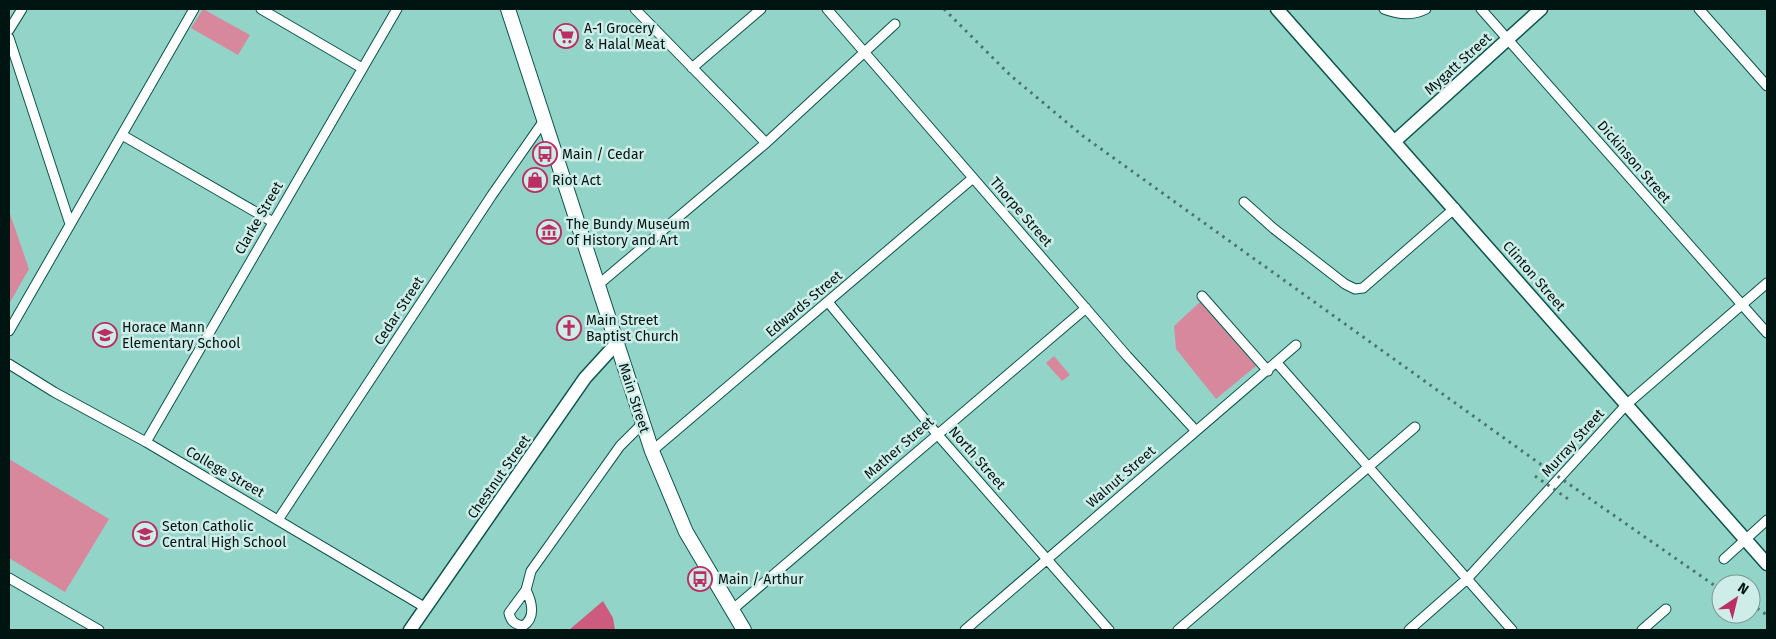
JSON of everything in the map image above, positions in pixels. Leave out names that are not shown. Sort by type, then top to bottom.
[{"type":"main road","name":"Main Street","points":[[508,9],[652,452],[686,532],[744,630]]},
{"type":"street","points":[[9,30],[22,9]]},
{"type":"street","points":[[9,331],[194,9]]},
{"type":"street","points":[[261,9],[362,68]]},
{"type":"street","name":"Clarke Street","points":[[146,442],[396,9]]},
{"type":"street","points":[[635,9],[766,142]]},
{"type":"street","points":[[692,68],[761,9]]},
{"type":"street","name":"Thorpe Street","points":[[827,9],[1086,308],[1196,431]]},
{"type":"street","name":"Clinton Street","points":[[1277,9],[1455,208],[1767,564]]},
{"type":"street","points":[[1384,9],[1411,14],[1426,9]]},
{"type":"street","name":"Dickinson Street","points":[[1481,9],[1767,333]]},
{"type":"street","name":"Mygatt Street","points":[[1395,141],[1541,9]]},
{"type":"street","points":[[1699,9],[1767,86]]},
{"type":"street","points":[[598,284],[766,142],[895,24]]},
{"type":"street","points":[[9,38],[70,224]]},
{"type":"street","name":"Cedar Street","points":[[278,520],[492,195],[545,119]]},
{"type":"street","points":[[122,135],[272,222]]},
{"type":"street","name":"Edwards Street","points":[[652,452],[973,178]]},
{"type":"street","points":[[1244,202],[1280,234],[1345,284],[1356,289],[1363,288],[1455,208]]},
{"type":"street","name":"Murray Street","points":[[1409,630],[1467,579],[1627,404],[1767,284]]},
{"type":"street","points":[[1202,296],[1268,371]]},
{"type":"street","name":"North Street","points":[[828,302],[937,434],[1109,630]]},
{"type":"street","name":"Mather Street","points":[[732,610],[1086,308]]},
{"type":"street","name":"Chestnut Street","points":[[410,630],[585,378],[616,344]]},
{"type":"street","name":"Walnut Street","points":[[965,630],[1296,345]]},
{"type":"street","points":[[1277,363],[1512,630]]},
{"type":"street","name":"College Street","points":[[9,364],[54,392],[146,442],[426,608]]},
{"type":"street","points":[[526,590],[531,571],[620,446],[642,424]]},
{"type":"street","points":[[1178,630],[1415,427]]},
{"type":"street","points":[[1724,559],[1767,520]]},
{"type":"street","points":[[9,578],[99,630]]},
{"type":"street","points":[[1642,630],[1666,609]]},
{"type":"shaded area","points":[[203,9],[250,35],[238,55],[191,28]]},
{"type":"shaded area","points":[[9,211],[29,269],[9,304]]},
{"type":"shaded area","points":[[1200,302],[1256,366],[1216,399],[1176,349],[1174,326]]},
{"type":"shaded area","points":[[1054,356],[1070,375],[1062,381],[1046,363]]},
{"type":"shaded area","points":[[9,459],[109,519],[65,592],[9,558]]},
{"type":"shaded area","points":[[603,601],[613,618],[615,630],[569,630]]},
{"type":"railway","points":[[944,9],[1010,75],[1083,136],[1543,466],[1711,583]]},
{"type":"railway","points":[[1535,476],[1571,501]]},
{"type":"railway","points":[[1761,611],[1767,615]]},
{"type":"place","name":"A-1 Grocery & Halal Meat","points":[[566,36]]},
{"type":"place","name":"Main / Cedar","points":[[545,154]]},
{"type":"place","name":"Riot Act","points":[[535,180]]},
{"type":"place","name":"The Bundy Museum of History and Art","points":[[549,232]]},
{"type":"place","name":"Main Street Baptist Church","points":[[569,328]]},
{"type":"place","name":"Horace Mann Elementary School","points":[[105,335]]},
{"type":"place","name":"Seton Catholic Central High School","points":[[145,534]]},
{"type":"place","name":"Main / Arthur","points":[[700,579]]}]
